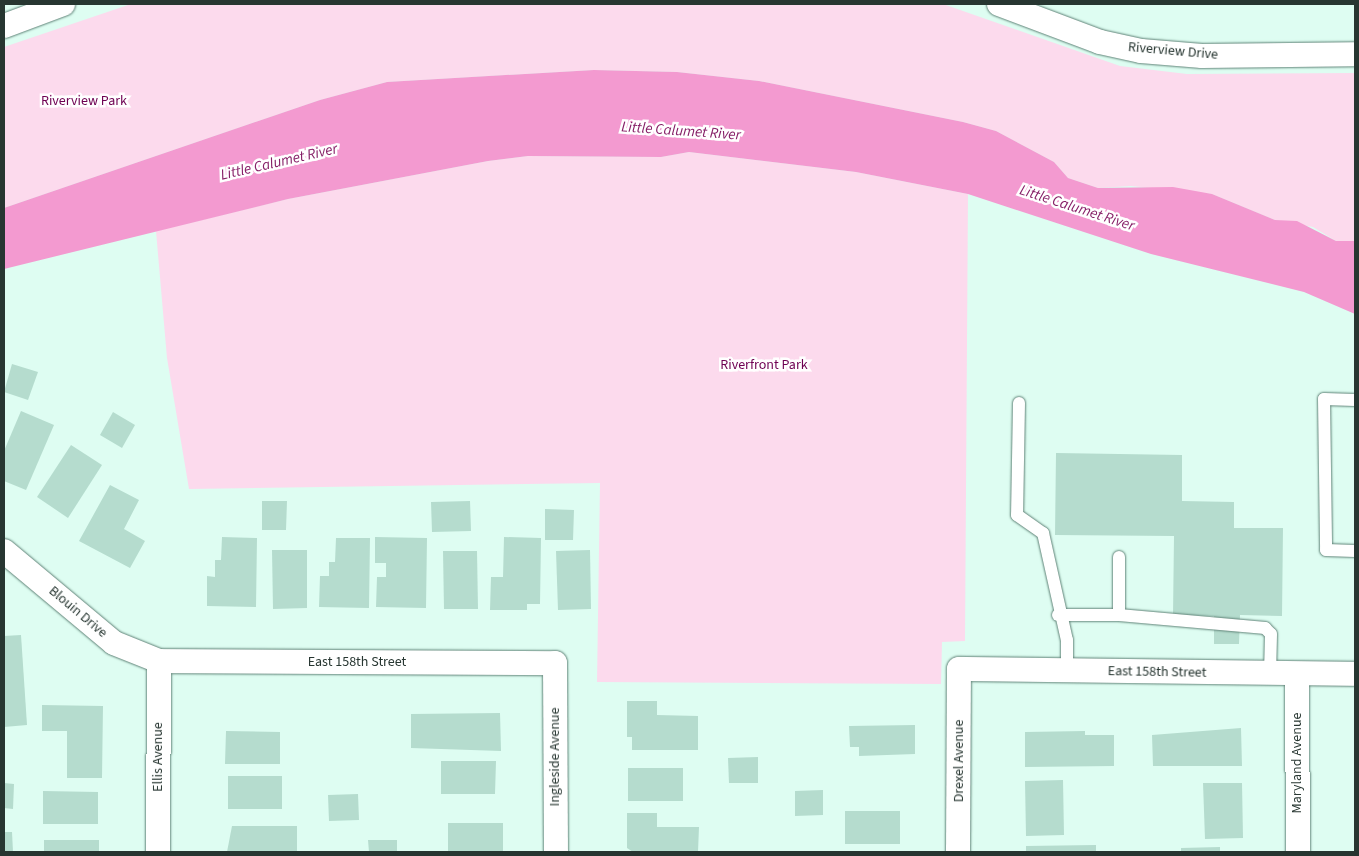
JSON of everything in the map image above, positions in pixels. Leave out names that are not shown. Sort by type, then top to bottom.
[{"type":"street","points":[[4,26],[63,4]]},
{"type":"street","name":"Riverview Drive","points":[[998,4],[1024,8],[1100,42],[1140,51],[1202,56],[1355,54]]},
{"type":"street","name":"Blouin Drive","points":[[4,551],[114,643],[159,661]]},
{"type":"street","name":"East 158th Street","points":[[159,661],[555,662]]},
{"type":"street","name":"Ellis Avenue","points":[[158,852],[159,661]]},
{"type":"street","name":"Ingleside Avenue","points":[[555,662],[556,852]]},
{"type":"street","name":"East 158th Street","points":[[959,669],[1355,674]]},
{"type":"street","name":"Drexel Avenue","points":[[958,852],[959,669]]},
{"type":"street","name":"Maryland Avenue","points":[[1297,674],[1298,852]]},
{"type":"lane","points":[[1355,400],[1324,399],[1326,550],[1355,551]]},
{"type":"lane","points":[[1019,403],[1017,515],[1043,533],[1058,615],[1067,640],[1067,670]]},
{"type":"lane","points":[[1119,557],[1119,614]]},
{"type":"lane","points":[[1058,615],[1119,614],[1265,628],[1271,634],[1270,674]]},
{"type":"green space","name":"Riverview Park","points":[[131,4],[943,4],[1120,66],[1187,74],[1355,73],[1355,241],[1336,241],[1313,227],[1275,220],[1212,194],[1131,186],[1098,188],[1068,178],[1054,162],[996,131],[963,122],[759,81],[677,72],[594,70],[387,82],[320,100],[4,208],[4,47]]},
{"type":"green space","name":"Riverfront Park","points":[[689,152],[856,172],[968,194],[965,641],[942,642],[941,684],[597,682],[600,483],[189,489],[167,358],[156,231],[288,199],[488,161],[528,156],[661,157]]},
{"type":"water","name":"Little Calumet River","points":[[594,70],[677,72],[759,81],[963,122],[996,131],[1054,162],[1068,178],[1098,188],[1173,187],[1212,194],[1275,220],[1297,221],[1336,241],[1355,241],[1355,314],[1304,292],[1151,254],[968,194],[856,172],[689,152],[661,157],[528,156],[488,161],[288,199],[4,269],[4,208],[320,100],[387,82]]},
{"type":"building","points":[[12,364],[38,372],[28,400],[4,392]]},
{"type":"building","points":[[21,411],[54,425],[26,490],[4,481],[4,451]]},
{"type":"building","points":[[113,412],[135,425],[122,448],[100,435]]},
{"type":"building","points":[[71,445],[102,465],[68,518],[37,497]]},
{"type":"building","points":[[1056,453],[1182,455],[1182,501],[1234,502],[1234,528],[1283,528],[1282,616],[1240,615],[1239,644],[1214,644],[1214,616],[1173,615],[1174,536],[1055,535]]},
{"type":"building","points":[[110,485],[139,500],[124,529],[145,541],[130,568],[79,541]]},
{"type":"building","points":[[262,501],[287,501],[286,530],[262,530]]},
{"type":"building","points":[[470,501],[471,531],[432,532],[431,502]]},
{"type":"building","points":[[545,509],[574,510],[573,540],[545,540]]},
{"type":"building","points":[[222,537],[257,538],[256,607],[207,606],[207,576],[215,577],[215,560],[221,560]]},
{"type":"building","points":[[375,537],[427,538],[426,608],[376,607],[377,577],[386,577],[386,563],[375,563]]},
{"type":"building","points":[[504,537],[541,538],[540,604],[527,604],[527,610],[490,610],[491,577],[503,577]]},
{"type":"building","points":[[336,538],[370,538],[369,608],[319,607],[320,576],[329,576],[329,562],[335,562]]},
{"type":"building","points":[[272,550],[307,550],[307,608],[273,609]]},
{"type":"building","points":[[590,550],[591,609],[558,610],[556,551]]},
{"type":"building","points":[[443,551],[477,551],[478,609],[444,609]]},
{"type":"building","points":[[21,635],[27,725],[4,727],[4,636]]},
{"type":"building","points":[[627,701],[657,701],[657,715],[698,716],[698,750],[632,750],[632,737],[627,737]]},
{"type":"building","points":[[42,705],[103,706],[102,778],[67,778],[67,731],[42,731]]},
{"type":"building","points":[[500,713],[501,751],[411,748],[411,714]]},
{"type":"building","points":[[915,725],[915,754],[859,756],[859,747],[850,747],[849,726]]},
{"type":"building","points":[[1241,728],[1242,766],[1153,766],[1152,735]]},
{"type":"building","points":[[226,731],[280,732],[280,764],[225,764]]},
{"type":"building","points":[[1085,731],[1085,735],[1114,735],[1114,766],[1025,767],[1025,732]]},
{"type":"building","points":[[758,757],[758,783],[729,783],[728,758]]},
{"type":"building","points":[[441,761],[496,761],[495,794],[441,794]]},
{"type":"building","points":[[628,768],[683,768],[683,801],[628,801]]},
{"type":"building","points":[[228,776],[282,776],[282,809],[228,809]]},
{"type":"building","points":[[1063,780],[1064,835],[1026,836],[1025,781]]},
{"type":"building","points":[[4,783],[14,784],[13,809],[4,808]]},
{"type":"building","points":[[1203,783],[1242,783],[1243,838],[1205,839]]},
{"type":"building","points":[[823,790],[823,815],[795,816],[795,791]]},
{"type":"building","points":[[43,791],[98,792],[98,824],[43,824]]},
{"type":"building","points":[[358,794],[359,820],[329,821],[328,795]]},
{"type":"building","points":[[845,811],[900,811],[900,844],[845,844]]},
{"type":"building","points":[[627,813],[657,813],[657,827],[699,827],[698,852],[633,852],[627,848]]},
{"type":"building","points":[[448,823],[503,823],[503,852],[448,852]]},
{"type":"building","points":[[232,826],[297,826],[297,852],[227,852]]},
{"type":"building","points":[[4,832],[12,832],[13,852],[4,852]]},
{"type":"building","points":[[44,840],[99,840],[99,852],[44,852]]},
{"type":"building","points":[[368,840],[397,840],[397,852],[369,852]]},
{"type":"building","points":[[1096,845],[1096,852],[1026,852],[1026,846]]},
{"type":"building","points":[[1220,847],[1220,852],[1181,852],[1181,848]]}]
